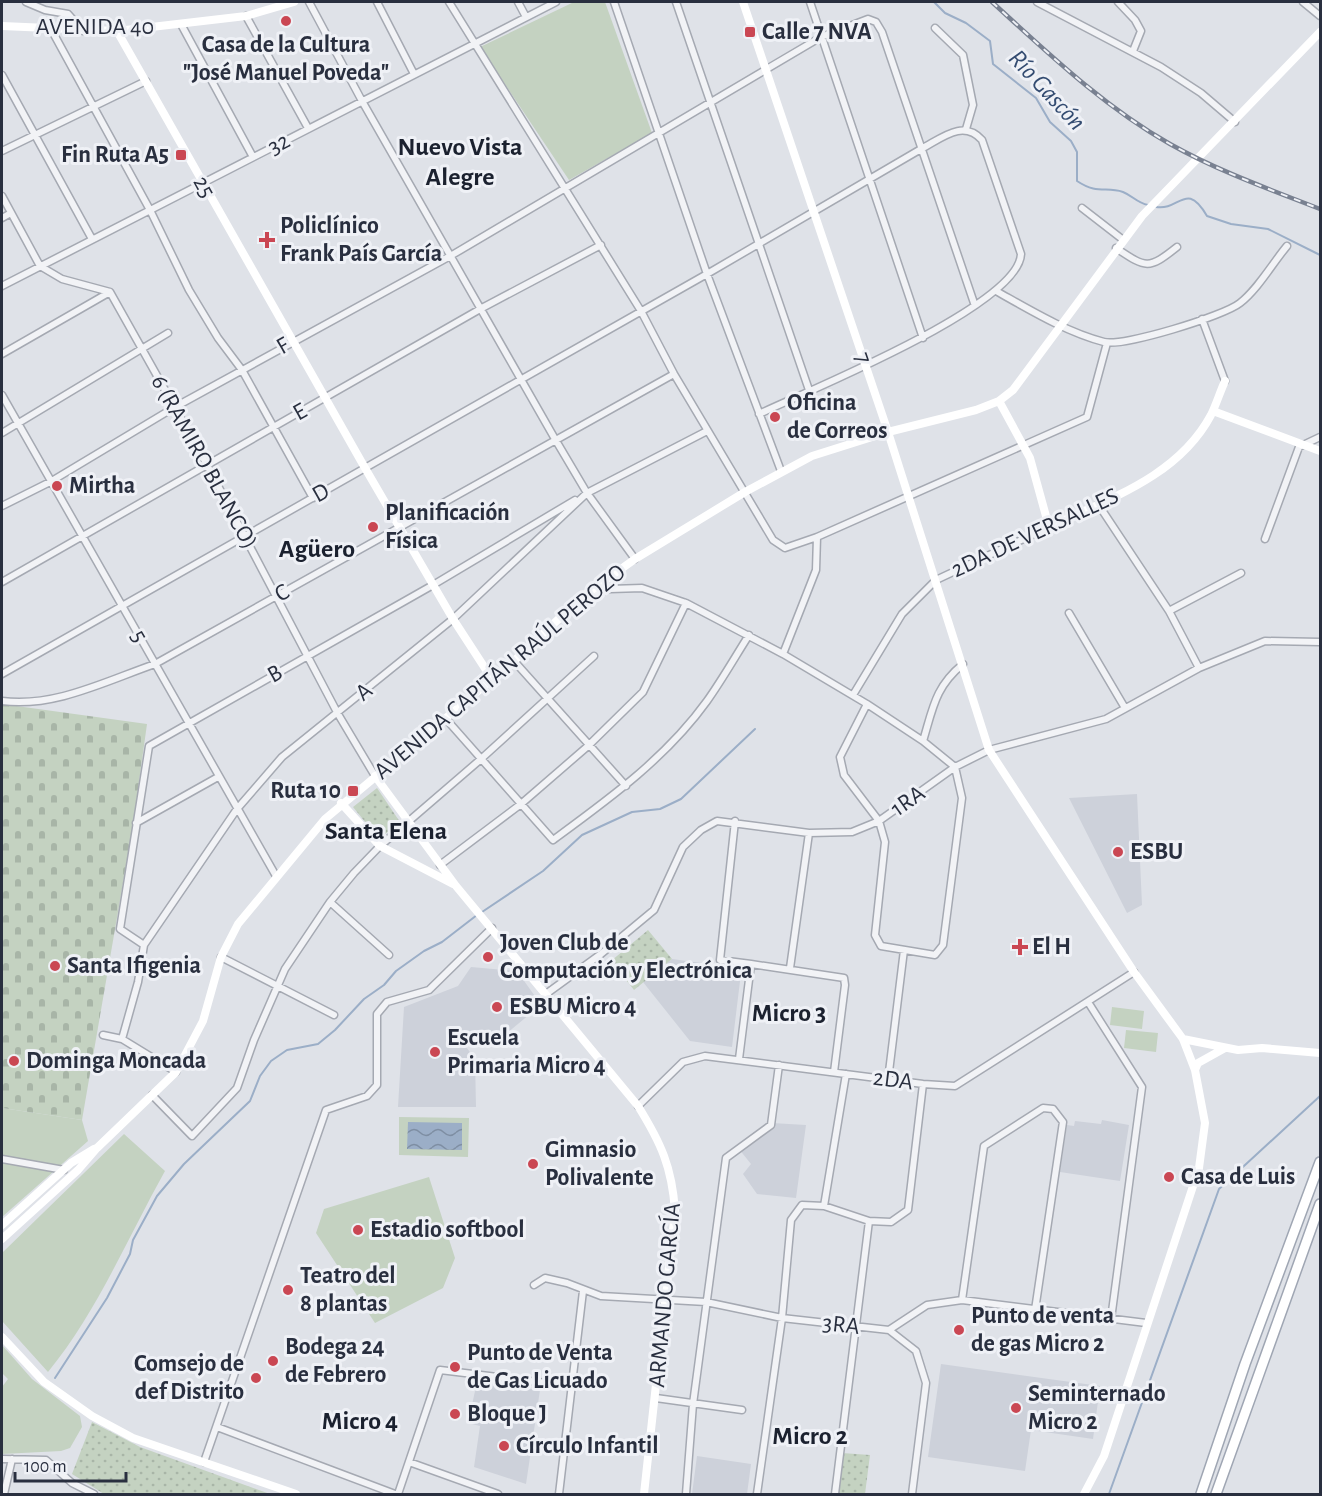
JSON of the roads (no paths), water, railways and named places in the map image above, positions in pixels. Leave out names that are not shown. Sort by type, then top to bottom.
[{"type":"main road","name":"AVENIDA 40","points":[[2,26],[117,32],[182,26],[246,16],[294,2]]},
{"type":"main road","name":"7","points":[[743,2],[888,432],[989,750],[1134,972],[1183,1040],[1195,1070],[1205,1123],[1199,1168],[1104,1456],[1084,1494]]},
{"type":"main road","name":"25","points":[[117,32],[365,468],[453,619],[492,679]]},
{"type":"main road","name":"AVENIDA CAPITÁN RAÚL PEROZO","points":[[2,1239],[176,1072],[203,1021],[221,957],[238,924],[276,876],[341,803],[514,661],[582,597],[635,559],[781,471],[831,448],[976,410],[999,400],[1013,390],[1122,239],[1320,32]]},
{"type":"main road","name":"2DA DE VERSALLES","points":[[1049,527],[1159,474],[1187,449],[1212,411],[1225,381]]},
{"type":"main road","points":[[999,400],[1030,458],[1049,527]]},
{"type":"main road","points":[[1212,411],[1320,451]]},
{"type":"main road","name":"6 (RAMIRO BLANCO)","points":[[375,776],[440,865]]},
{"type":"main road","points":[[341,803],[380,846],[456,886]]},
{"type":"main road","name":"ARMANDO GARCÍA","points":[[440,865],[638,1106],[659,1140],[673,1180],[675,1211],[644,1494]]},
{"type":"main road","points":[[1183,1040],[1225,1048],[1320,1053]]},
{"type":"main road","points":[[1195,1070],[1198,1063],[1225,1048]]},
{"type":"main road","points":[[1201,1494],[1245,1364],[1320,1162]]},
{"type":"main road","name":"AVENIDA CAPITÁN RAÚL PEROZO","points":[[2,1225],[64,1170],[75,1167]]},
{"type":"main road","points":[[1216,1494],[1320,1204]]},
{"type":"main road","points":[[2,1337],[44,1382],[92,1416],[133,1438],[296,1494]]},
{"type":"street","points":[[26,2],[45,10],[68,14],[83,32]]},
{"type":"street","points":[[309,2],[362,101],[555,439],[587,493],[635,559]]},
{"type":"street","points":[[376,2],[414,74]]},
{"type":"street","points":[[449,2],[641,311],[674,375],[773,540],[785,548],[817,537],[1087,417],[1107,343]]},
{"type":"street","points":[[518,2],[526,17]]},
{"type":"street","name":"32","points":[[2,286],[556,2]]},
{"type":"street","points":[[614,2],[707,274],[781,471]]},
{"type":"street","points":[[676,2],[809,390]]},
{"type":"street","points":[[810,2],[923,338]]},
{"type":"street","points":[[1037,2],[1134,51],[1201,93],[1235,122]]},
{"type":"street","points":[[1118,2],[1135,20],[1141,32],[1134,51]]},
{"type":"street","points":[[1303,2],[1320,16]]},
{"type":"street","points":[[246,16],[308,128]]},
{"type":"street","name":"F","points":[[2,506],[50,482],[175,407],[292,341],[452,255],[821,37],[868,18],[876,22],[882,32],[921,149]]},
{"type":"street","points":[[182,26],[254,158]]},
{"type":"street","points":[[759,414],[923,338],[974,303],[996,291],[1017,271],[1021,254],[982,140],[976,133],[966,129],[973,105],[963,56],[934,28]]},
{"type":"street","points":[[51,29],[92,108],[150,210],[189,290],[218,338],[242,370],[313,498]]},
{"type":"street","points":[[2,75],[92,239]]},
{"type":"street","points":[[2,151],[146,81]]},
{"type":"street","name":"D","points":[[2,674],[707,274],[921,149],[957,130],[966,129]]},
{"type":"street","points":[[921,149],[974,303]]},
{"type":"street","points":[[2,196],[40,266],[62,279],[110,292]]},
{"type":"street","points":[[1082,208],[1122,239]]},
{"type":"street","points":[[2,218],[11,213]]},
{"type":"street","name":"E","points":[[2,582],[206,463],[482,308],[601,245]]},
{"type":"street","points":[[996,291],[1060,326],[1107,343],[1153,335],[1225,313],[1242,303],[1287,246]]},
{"type":"street","points":[[1116,248],[1142,265],[1152,265],[1177,247]]},
{"type":"street","points":[[2,354],[110,292]]},
{"type":"street","name":"6 (RAMIRO BLANCO)","points":[[110,292],[245,535],[338,714],[375,776]]},
{"type":"street","points":[[1202,319],[1225,381]]},
{"type":"street","points":[[2,434],[168,333]]},
{"type":"street","name":"C","points":[[2,700],[24,704],[61,697],[155,664],[555,439],[674,375]]},
{"type":"street","name":"5","points":[[2,395],[276,876]]},
{"type":"street","name":"A","points":[[122,1039],[138,982],[144,945],[237,809],[282,757],[453,619],[587,493],[707,431]]},
{"type":"street","points":[[1265,539],[1299,447],[1320,437]]},
{"type":"street","name":"B","points":[[144,945],[120,929],[148,746],[433,585],[587,493]]},
{"type":"street","points":[[1098,504],[1169,611],[1199,668]]},
{"type":"street","name":"2DA DE VERSALLES","points":[[853,695],[902,614],[936,580],[1049,527]]},
{"type":"street","points":[[783,654],[816,570],[817,537]]},
{"type":"street","points":[[1169,611],[1241,573]]},
{"type":"street","points":[[582,597],[610,589],[642,588],[686,603],[749,635],[853,695],[867,704],[923,741],[955,767],[962,798],[943,945],[935,955],[881,946],[875,936],[885,842],[879,821],[844,775],[840,757],[867,704]]},
{"type":"street","points":[[440,865],[521,804],[588,746],[643,693],[686,603]]},
{"type":"street","points":[[1069,613],[1125,708]]},
{"type":"street","points":[[446,719],[553,840],[626,786],[654,762],[706,703],[749,635]]},
{"type":"street","name":"1RA","points":[[546,994],[602,954],[654,910],[683,847],[701,830],[717,821],[735,821],[809,833],[852,832],[879,821],[955,767],[989,750],[1084,727],[1125,708],[1199,668],[1265,640],[1320,642]]},
{"type":"street","points":[[152,1095],[192,1136],[237,1088],[285,969],[330,902],[380,846],[481,759],[594,656]]},
{"type":"street","points":[[514,661],[626,786]]},
{"type":"street","points":[[923,741],[938,690],[946,678],[963,664]]},
{"type":"street","points":[[136,823],[218,777]]},
{"type":"street","points":[[735,821],[720,960],[790,968],[844,978],[834,1072]]},
{"type":"street","points":[[790,968],[809,833]]},
{"type":"street","points":[[330,902],[389,955]]},
{"type":"street","points":[[204,1462],[326,1110],[368,1096],[377,1085],[377,1014],[387,1002],[429,990],[492,928]]},
{"type":"street","points":[[888,1080],[904,950]]},
{"type":"street","points":[[221,957],[334,1015]]},
{"type":"street","points":[[739,1059],[751,964]]},
{"type":"street","name":"2DA","points":[[638,1106],[683,1062],[705,1056],[888,1080],[955,1086],[1134,972]]},
{"type":"street","points":[[1088,1002],[1142,1087],[1111,1319]]},
{"type":"street","points":[[103,1035],[122,1039],[176,1072]]},
{"type":"street","points":[[686,1494],[693,1404],[726,1158],[771,1125],[779,1065]]},
{"type":"street","points":[[824,1206],[846,1074]]},
{"type":"street","points":[[757,1494],[782,1318],[791,1220],[802,1205],[824,1206],[869,1221],[891,1222],[908,1210],[923,1084]]},
{"type":"street","points":[[962,1300],[984,1146],[1043,1108],[1053,1109],[1063,1122],[1035,1310]]},
{"type":"street","points":[[2,1159],[64,1170]]},
{"type":"street","points":[[835,1494],[869,1221]]},
{"type":"street","name":"3RA","points":[[534,1285],[545,1278],[567,1283],[583,1291],[602,1296],[706,1302],[782,1318],[889,1330],[927,1305],[962,1300],[1146,1323]]},
{"type":"street","points":[[559,1494],[583,1291]]},
{"type":"street","points":[[889,1330],[916,1351],[926,1383],[912,1494]]},
{"type":"street","points":[[217,1428],[397,1494],[440,1370],[572,1386]]},
{"type":"street","points":[[656,1398],[742,1410]]},
{"type":"street","points":[[4,1494],[12,1459]]},
{"type":"street","points":[[2,1460],[46,1460],[72,1483],[94,1494]]},
{"type":"street","points":[[409,1462],[498,1494]]},
{"type":"water","points":[[408,1122],[462,1123],[462,1150],[407,1149]]},
{"type":"waterway","name":"Río Gascón","points":[[934,2],[945,13],[966,23],[990,41],[993,64],[1036,98],[1050,122],[1071,141],[1077,152],[1077,181],[1091,188],[1123,192],[1148,205]]},
{"type":"waterway","name":"Río Gascón","points":[[1156,207],[1164,207],[1188,198],[1200,205],[1207,216],[1231,224],[1268,229],[1320,255]]},
{"type":"waterway","points":[[482,912],[543,871],[582,835],[632,812],[660,809],[681,799],[755,729]]},
{"type":"waterway","points":[[55,1378],[107,1298],[130,1254],[133,1240],[157,1196],[184,1164],[250,1101],[260,1076],[271,1061],[287,1050],[318,1044],[335,1030],[364,999],[384,985],[396,971],[424,951],[442,942],[477,915]]},
{"type":"waterway","points":[[1109,1494],[1219,1189],[1320,1096]]},
{"type":"railway","points":[[992,2],[1077,78],[1145,129],[1207,163],[1320,209]]},
{"type":"place","name":"Casa de la Cultura \"José Manuel Poveda\"","points":[[286,21]]},
{"type":"place","name":"Calle 7 NVA","points":[[750,32]]},
{"type":"place","name":"Fin Ruta A5","points":[[181,155]]},
{"type":"place","name":"Policlínico Frank País García","points":[[267,240]]},
{"type":"place","name":"Oficina de Correos","points":[[775,417]]},
{"type":"place","name":"Mirtha","points":[[57,486]]},
{"type":"place","name":"Planificación Física","points":[[373,527]]},
{"type":"place","name":"Ruta 10","points":[[353,791]]},
{"type":"place","name":"ESBU","points":[[1118,852]]},
{"type":"place","name":"El H","points":[[1020,947]]},
{"type":"place","name":"Joven Club de Computación y Electrónica","points":[[488,957]]},
{"type":"place","name":"Santa Ifigenia","points":[[55,966]]},
{"type":"place","name":"ESBU Micro 4","points":[[497,1007]]},
{"type":"place","name":"Escuela Primaria Micro 4","points":[[435,1052]]},
{"type":"place","name":"Dominga Moncada","points":[[14,1061]]},
{"type":"place","name":"Gimnasio Polivalente","points":[[533,1164]]},
{"type":"place","name":"Casa de Luis","points":[[1169,1177]]},
{"type":"place","name":"Estadio softbool","points":[[358,1230]]},
{"type":"place","name":"Teatro del 8 plantas","points":[[288,1290]]},
{"type":"place","name":"Punto de venta de gas Micro 2","points":[[959,1330]]},
{"type":"place","name":"Bodega 24 de Febrero","points":[[273,1361]]},
{"type":"place","name":"Punto de Venta de Gas Licuado","points":[[455,1367]]},
{"type":"place","name":"Comsejo de def Distrito","points":[[256,1378]]},
{"type":"place","name":"Seminternado Micro 2","points":[[1016,1408]]},
{"type":"place","name":"Bloque J","points":[[455,1414]]},
{"type":"place","name":"Círculo Infantil","points":[[504,1446]]},
{"type":"district","name":"Nuevo Vista Alegre","points":[[460,162]]},
{"type":"district","name":"Agüero","points":[[317,549]]},
{"type":"district","name":"Santa Elena","points":[[386,831]]},
{"type":"district","name":"Micro 3","points":[[789,1013]]},
{"type":"district","name":"Micro 4","points":[[360,1421]]},
{"type":"district","name":"Micro 2","points":[[810,1436]]}]
